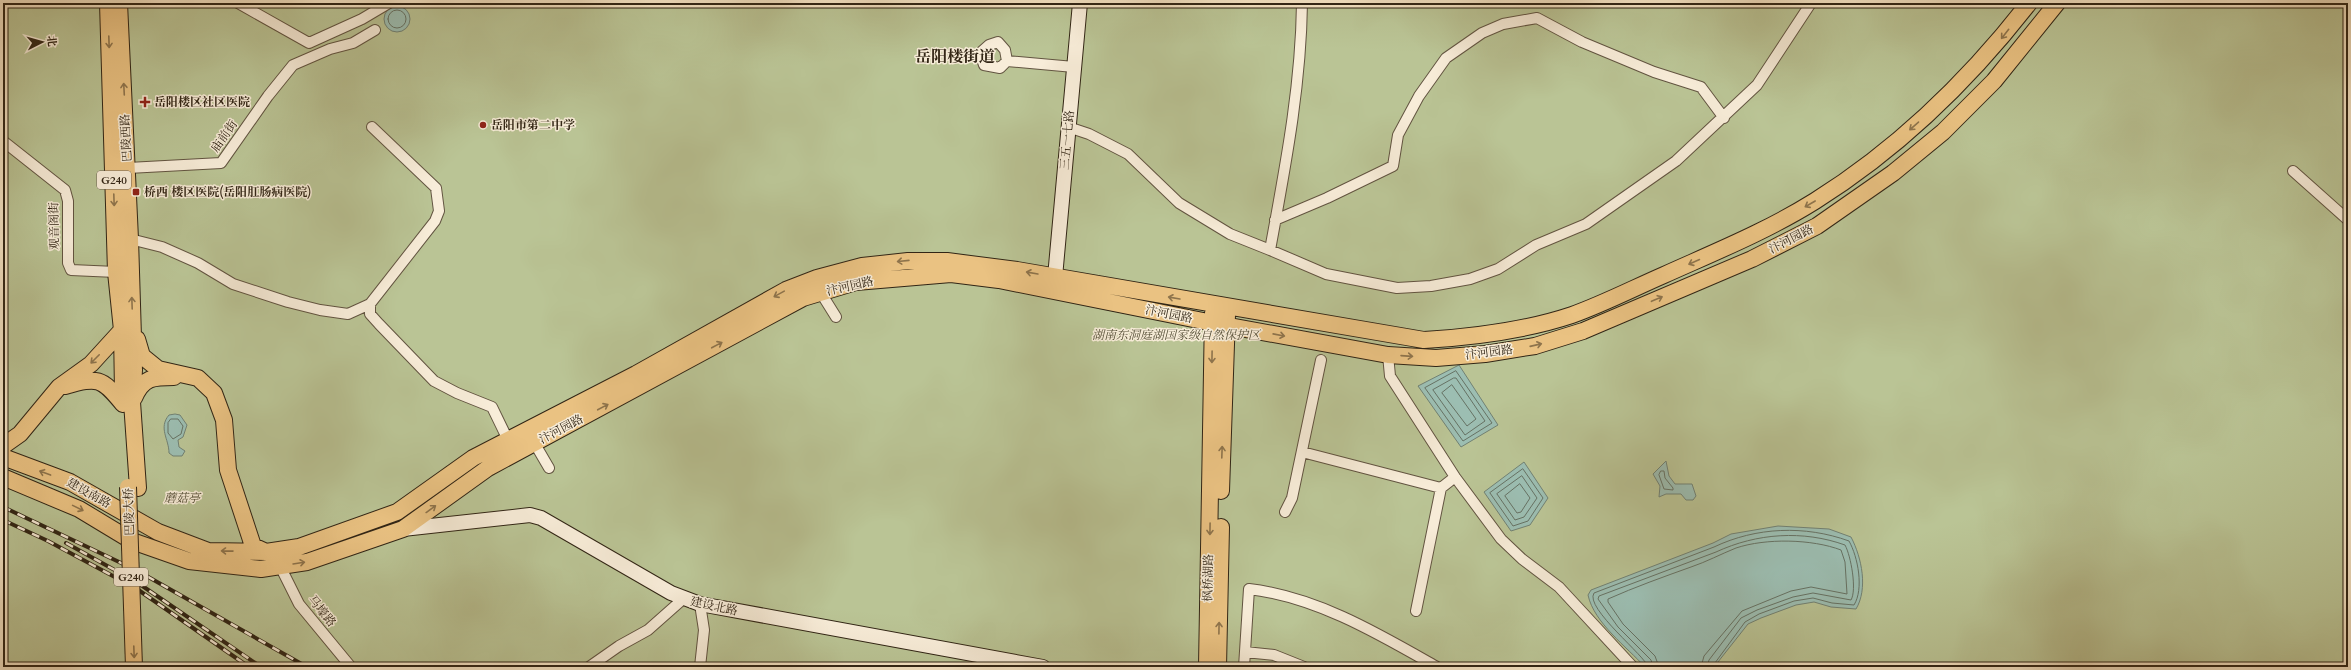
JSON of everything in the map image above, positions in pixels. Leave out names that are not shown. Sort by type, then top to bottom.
[{"type":"main road","name":"巴陵西路","points":[[108,3],[116,272],[134,370]]},
{"type":"main road","name":"巴陵西路","points":[[119,3],[128,168],[130,239],[127,328],[123,357]]},
{"type":"main road","name":"三五一七路","points":[[1055,277],[1080,3]]},
{"type":"main road","name":"汴河园路","points":[[261,569],[307,562],[403,529],[488,468],[803,298],[856,282],[951,274],[1107,294],[1220,306],[1424,340],[1469,338],[1504,333],[1572,314],[1754,235],[1815,201],[1886,152],[1937,107],[1999,42],[2029,3]]},
{"type":"main road","name":"汴河园路","points":[[266,552],[299,547],[397,512],[473,458],[636,374],[786,290],[817,278],[862,266],[908,261],[947,261],[1055,277],[1107,294],[1220,324],[1388,355],[1436,358],[1485,354],[1542,344],[1583,331],[1752,259],[1817,226],[1893,173],[1943,132],[1994,81],[2057,3]]},
{"type":"main road","points":[[1216,490],[1220,306]]},
{"type":"main road","points":[[3,446],[20,434],[59,387],[91,364],[127,328],[142,356],[158,369],[198,378],[214,394],[224,420],[228,470],[253,546],[266,552]]},
{"type":"main road","name":"巴陵大桥","points":[[123,357],[145,667]]},
{"type":"main road","name":"巴陵大桥","points":[[127,403],[134,370]]},
{"type":"main road","points":[[59,387],[91,380],[101,382],[109,386],[127,403],[139,386],[149,380],[165,377],[198,378]]},
{"type":"main road","name":"建设南路","points":[[3,457],[70,482],[158,532],[208,551],[266,552]]},
{"type":"main road","name":"建设南路","points":[[3,477],[79,509],[132,541],[189,561],[261,569]]},
{"type":"main road","name":"巴陵大桥","points":[[133,487],[134,667]]},
{"type":"main road","name":"枫桥湖路","points":[[1207,667],[1216,490]]},
{"type":"main road","name":"枫桥湖路","points":[[1216,490],[1218,667]]},
{"type":"main road","name":"建设北路","points":[[403,529],[530,515],[542,518],[683,599],[700,604],[1043,667]]},
{"type":"street","points":[[238,3],[309,43],[362,19],[389,3]]},
{"type":"street","points":[[1270,250],[1294,111],[1301,34],[1302,3]]},
{"type":"street","points":[[1068,127],[1089,134],[1128,154],[1179,203],[1230,234],[1326,274],[1397,288],[1431,286],[1470,279],[1498,269],[1536,245],[1586,224],[1676,161],[1724,118],[1757,85],[1812,3]]},
{"type":"street","points":[[1275,220],[1327,198],[1393,166],[1398,136],[1420,96],[1446,58],[1482,33],[1503,24],[1537,18],[1582,42],[1654,72],[1701,88],[1724,118]]},
{"type":"street","name":"庙前街","points":[[128,168],[221,163],[268,96],[293,65],[330,49],[353,43],[375,30]]},
{"type":"street","points":[[1008,61],[1074,67]]},
{"type":"street","points":[[130,239],[162,247],[198,263],[233,284],[288,302],[320,310],[348,314],[370,304],[436,221],[439,211],[436,188],[372,127]]},
{"type":"street","name":"观音阁街","points":[[3,141],[65,190],[68,201],[68,263],[71,270],[116,272]]},
{"type":"street","points":[[2293,172],[2348,220]]},
{"type":"street","points":[[821,293],[836,317]]},
{"type":"street","points":[[370,304],[370,314],[434,382],[492,407],[508,440]]},
{"type":"street","points":[[1388,355],[1390,376],[1455,477],[1501,539],[1522,559],[1559,587],[1633,667]]},
{"type":"street","points":[[1285,512],[1292,498],[1321,360]]},
{"type":"street","points":[[534,444],[549,468]]},
{"type":"street","points":[[1302,452],[1441,488]]},
{"type":"street","points":[[1416,611],[1441,488],[1455,477]]},
{"type":"street","name":"马壕路","points":[[280,566],[299,604],[351,667]]},
{"type":"street","points":[[1244,667],[1249,589],[1263,591],[1333,612],[1437,667]]},
{"type":"street","points":[[589,667],[619,646],[648,630],[683,599]]},
{"type":"street","points":[[700,604],[704,630],[700,667]]},
{"type":"street","points":[[1245,652],[1274,655],[1304,667]]},
{"type":"green space","name":"湖南东洞庭湖国家级自然保护区","points":[[3,3],[2348,3],[2348,667],[3,667]]},
{"type":"water","points":[[397,6],[406,10],[410,19],[406,28],[397,32],[388,28],[384,19],[388,10]]},
{"type":"water","points":[[1459,365],[1498,425],[1461,447],[1418,386]]},
{"type":"water","points":[[169,415],[180,415],[187,425],[183,437],[178,440],[179,447],[185,451],[182,456],[173,456],[169,453],[164,429],[164,424]]},
{"type":"water","points":[[1666,461],[1669,476],[1675,484],[1692,484],[1696,496],[1693,500],[1686,500],[1681,494],[1666,494],[1659,497],[1660,486],[1653,474]]},
{"type":"water","points":[[1524,462],[1548,498],[1530,525],[1511,531],[1484,492]]},
{"type":"water","points":[[1778,526],[1829,529],[1851,537],[1861,564],[1863,583],[1860,601],[1856,609],[1831,607],[1814,602],[1796,605],[1748,624],[1714,667],[1645,667],[1604,625],[1591,605],[1588,595],[1591,590],[1713,543],[1731,534]]},
{"type":"railway","points":[[3,507],[136,570],[307,667]]},
{"type":"railway","points":[[3,520],[48,541],[137,589],[249,667]]},
{"type":"railway","points":[[66,543],[138,583],[261,667]]},
{"type":"place","name":"岳阳楼区社区医院","points":[[145,102]]},
{"type":"place","name":"岳阳市第二中学","points":[[483,125]]},
{"type":"place","name":"桥西 楼区医院(岳阳肛肠病医院)","points":[[136,192]]},
{"type":"district","name":"岳阳楼街道","points":[[955,56]]},
{"type":"park label","name":"蘑菇亭","points":[[182,498]]}]
